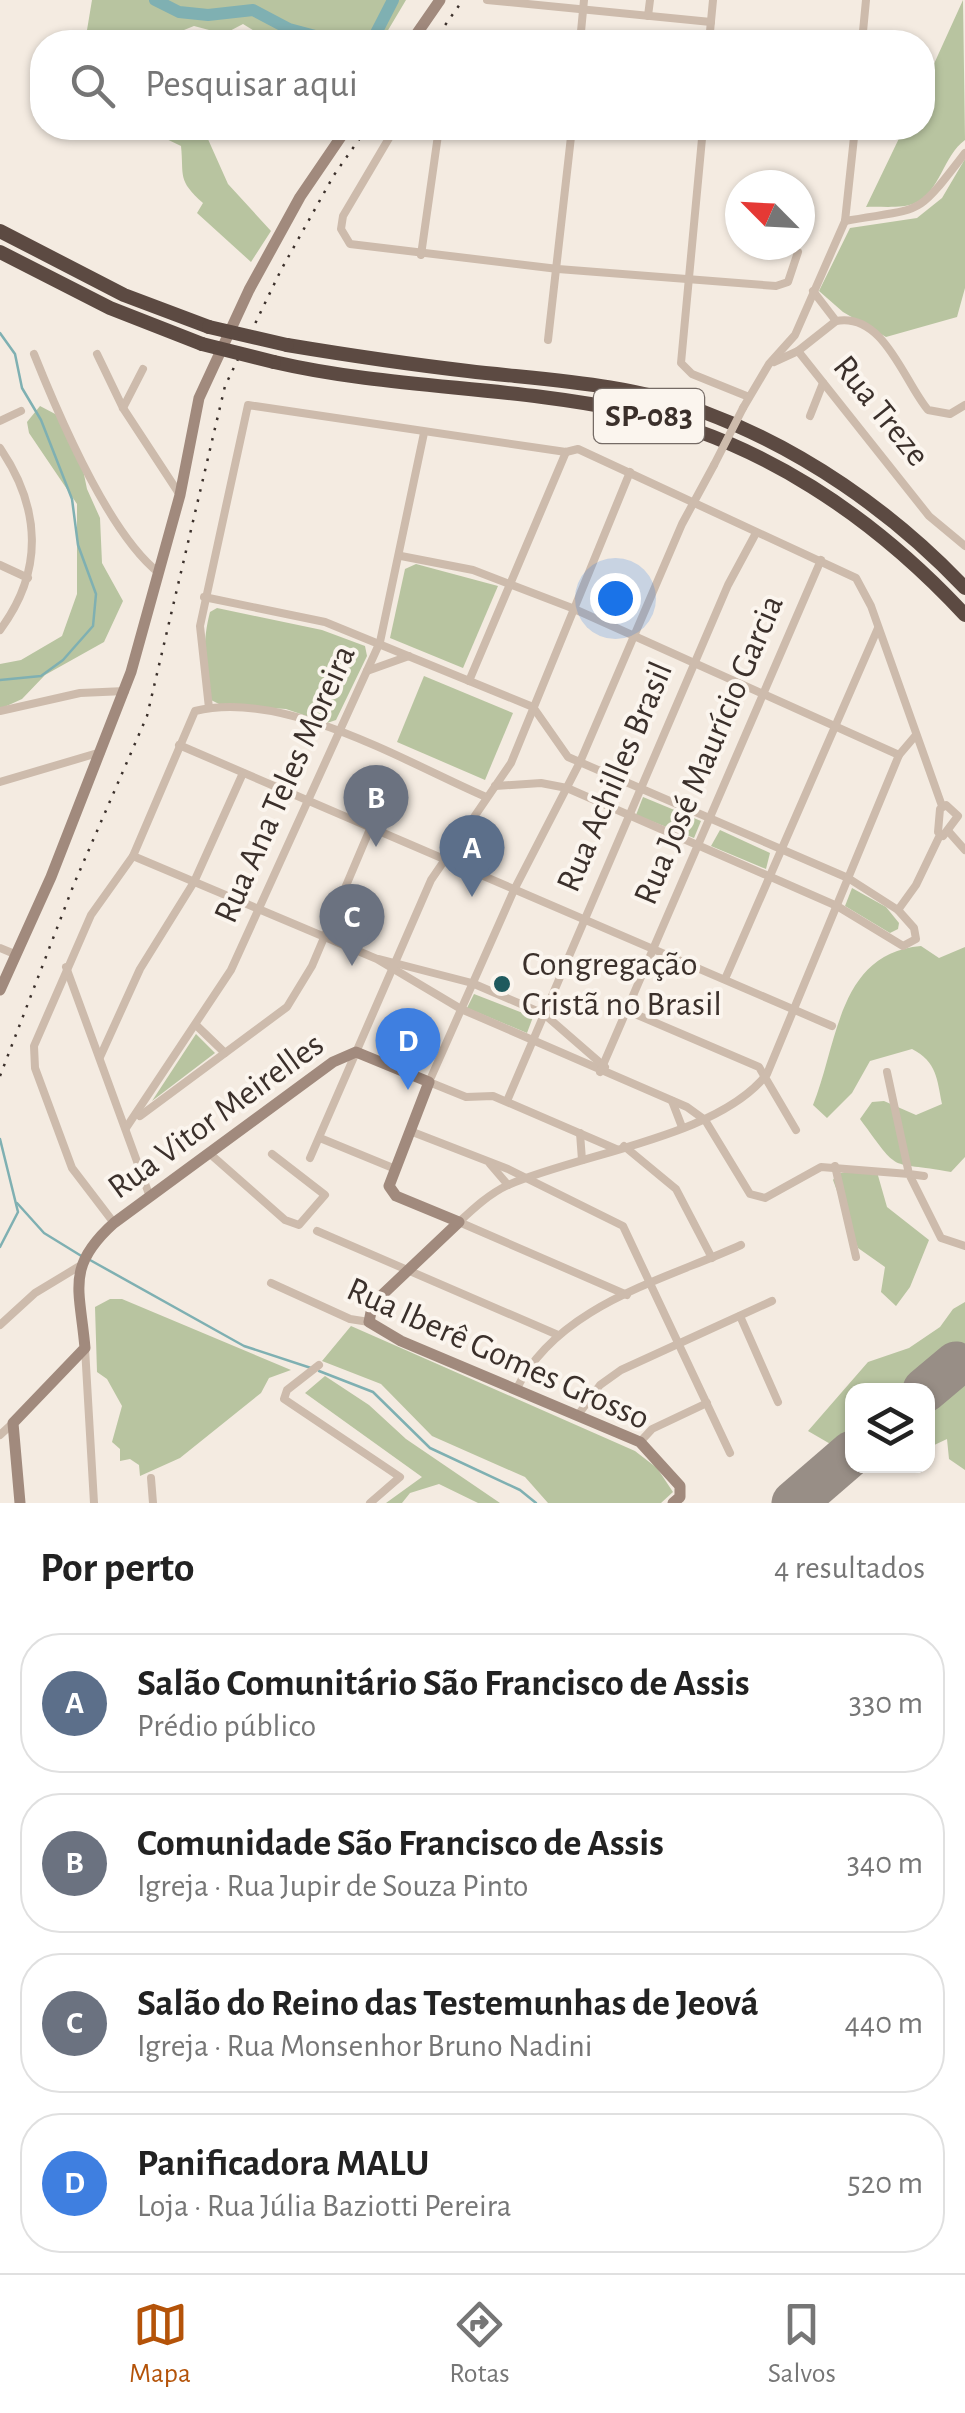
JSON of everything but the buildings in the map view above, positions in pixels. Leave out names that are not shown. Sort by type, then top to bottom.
[{"type":"highway","name":"SP-083","points":[[0,231],[124,295],[210,327],[287,344],[572,382],[698,410],[767,440],[848,488],[906,532],[965,588]]},
{"type":"highway","name":"SP-083","points":[[0,252],[124,315],[202,344],[274,362],[610,408],[697,430],[767,461],[844,507],[912,561],[965,615]]},
{"type":"street","points":[[419,30],[440,0]]},
{"type":"street","points":[[487,0],[711,22]]},
{"type":"street","points":[[581,30],[584,0]]},
{"type":"street","points":[[648,16],[650,0]]},
{"type":"street","points":[[711,30],[714,0]]},
{"type":"street","points":[[863,30],[866,0]]},
{"type":"street","points":[[3,984],[124,691],[160,574],[200,398],[250,290],[300,198],[339,140]]},
{"type":"street","points":[[388,140],[342,216],[340,229],[350,244],[558,269],[784,285],[795,260]]},
{"type":"street","points":[[421,255],[436,140]]},
{"type":"street","points":[[548,340],[571,140]]},
{"type":"street","points":[[701,140],[684,368],[749,397]]},
{"type":"street","points":[[627,1295],[396,1196],[391,1174],[514,890],[580,762],[694,504],[749,397],[795,335],[845,221],[854,140]]},
{"type":"street","points":[[845,221],[914,211],[931,199],[965,153]]},
{"type":"street","points":[[814,291],[836,322]]},
{"type":"street","points":[[770,364],[847,319],[868,330],[893,353],[916,393],[937,414],[950,414],[965,405]]},
{"type":"street","name":"Rua Treze","points":[[798,351],[929,516],[964,546]]},
{"type":"street","points":[[34,354],[78,454],[141,556],[160,574]]},
{"type":"street","points":[[96,354],[124,408],[180,495]]},
{"type":"street","points":[[124,408],[142,369]]},
{"type":"street","points":[[810,416],[822,382]]},
{"type":"street","points":[[208,708],[200,626],[248,405],[566,452],[578,449],[848,572],[862,585],[942,806],[944,834],[965,850]]},
{"type":"street","points":[[0,421],[20,412]]},
{"type":"street","name":"Rua Ana Teles Moreira","points":[[129,1125],[231,970],[380,642],[424,433]]},
{"type":"street","points":[[0,448],[30,510],[34,543],[28,578],[0,630]]},
{"type":"street","points":[[469,681],[566,452]]},
{"type":"street","points":[[162,470],[185,467]]},
{"type":"street","name":"Rua Vitor Meirelles","points":[[80,1264],[114,1223],[333,1062],[356,1052],[442,859],[511,763],[630,472]]},
{"type":"street","name":"Rua Achilles Brasil","points":[[507,1101],[626,817],[756,533]]},
{"type":"street","points":[[401,556],[473,570],[572,608],[899,755]]},
{"type":"street","name":"Rua José Maurício Garcia","points":[[602,1069],[821,560]]},
{"type":"street","points":[[0,565],[28,578]]},
{"type":"street","points":[[204,596],[325,622],[533,707],[560,748],[580,762],[848,878],[898,910],[917,933],[909,946],[837,906],[567,788],[541,783],[495,786]]},
{"type":"street","points":[[725,979],[878,628]]},
{"type":"street","points":[[366,671],[410,656]]},
{"type":"street","points":[[0,711],[80,693],[124,691]]},
{"type":"street","points":[[114,1223],[72,1168],[35,1068],[34,1046],[91,915],[133,856],[195,711],[208,708],[299,716],[486,797]]},
{"type":"street","points":[[370,1322],[372,1307],[408,1271],[459,1222],[508,1186],[705,1120],[754,1091],[766,1074],[794,1010],[899,755],[916,736]]},
{"type":"street","points":[[179,745],[832,1026]]},
{"type":"street","points":[[0,782],[101,752]]},
{"type":"street","points":[[75,760],[92,774]]},
{"type":"street","points":[[100,1057],[140,969],[194,882],[242,773]]},
{"type":"street","points":[[898,910],[944,834],[961,814],[942,806]]},
{"type":"street","points":[[129,1125],[287,1008],[326,936],[370,829]]},
{"type":"street","points":[[133,856],[393,965],[461,1010],[672,1101],[705,1120],[744,1190],[758,1198],[774,1194],[804,1173],[834,1166],[924,1176]]},
{"type":"street","points":[[0,948],[17,955]]},
{"type":"street","points":[[0,964],[3,984]]},
{"type":"street","points":[[393,965],[472,983],[544,1014],[602,1069]]},
{"type":"street","points":[[66,967],[129,1125],[150,1197]]},
{"type":"street","points":[[628,1011],[752,1062],[766,1074],[796,1130]]},
{"type":"street","points":[[196,1025],[225,1053]]},
{"type":"street","points":[[310,1158],[356,1052],[466,1097],[493,1096],[620,1147],[664,1174],[688,1204],[712,1258]]},
{"type":"street","points":[[333,1062],[348,1072]]},
{"type":"street","points":[[887,1072],[909,1174],[941,1238],[965,1246]]},
{"type":"street","points":[[672,1101],[682,1127]]},
{"type":"street","points":[[408,1131],[486,1161],[624,1226],[730,1453]]},
{"type":"street","points":[[580,1132],[582,1160]]},
{"type":"street","points":[[320,1138],[391,1174]]},
{"type":"street","points":[[644,1139],[647,1163]]},
{"type":"street","points":[[210,1153],[285,1220],[299,1225],[325,1195],[272,1154]]},
{"type":"street","points":[[486,1161],[508,1186]]},
{"type":"street","points":[[834,1166],[856,1257]]},
{"type":"street","points":[[551,1170],[557,1194]]},
{"type":"street","points":[[317,1231],[558,1335]]},
{"type":"street","points":[[516,1390],[538,1355],[558,1335],[651,1282],[741,1244]]},
{"type":"street","points":[[0,1325],[49,1283],[80,1264],[94,1503]]},
{"type":"street","name":"Rua Iberê Gomes Grosso","points":[[271,1283],[350,1319],[370,1322],[401,1340],[640,1442],[673,1473],[676,1500]]},
{"type":"street","points":[[604,1284],[606,1306]]},
{"type":"street","points":[[578,1415],[600,1384],[772,1301]]},
{"type":"street","points":[[740,1316],[778,1402]]},
{"type":"street","points":[[0,1435],[85,1348]]},
{"type":"street","points":[[319,1365],[287,1390],[284,1399],[400,1478],[370,1503]]},
{"type":"street","points":[[640,1442],[652,1429],[708,1404]]},
{"type":"street","points":[[12,1423],[20,1503]]},
{"type":"street","points":[[151,1478],[153,1503]]},
{"type":"green space","points":[[92,0],[406,0],[388,30],[253,30],[243,24],[232,30],[194,26],[184,30],[87,30]]},
{"type":"green space","points":[[963,0],[965,140],[923,198],[904,206],[866,207],[898,140],[935,140],[935,62]]},
{"type":"green space","points":[[169,140],[208,140],[228,184],[271,231],[251,262],[197,213],[203,203],[185,183],[181,146]]},
{"type":"green space","points":[[965,159],[965,288],[957,317],[886,337],[843,312],[819,291],[850,228],[917,218],[942,198]]},
{"type":"green space","points":[[40,406],[59,416],[80,455],[87,489],[100,518],[102,563],[123,601],[104,642],[45,675],[22,699],[0,709],[0,664],[21,660],[62,636],[77,594],[77,504],[29,433],[27,422]]},
{"type":"green space","points":[[416,564],[498,586],[463,668],[390,638],[405,569]]},
{"type":"green space","points":[[217,608],[322,630],[365,646],[367,656],[336,720],[327,723],[286,709],[221,705],[211,700],[205,644],[210,612]]},
{"type":"green space","points":[[424,676],[513,713],[485,780],[397,742]]},
{"type":"green space","points":[[643,797],[701,821],[694,838],[636,815]]},
{"type":"green space","points":[[720,830],[770,853],[766,869],[711,846]]},
{"type":"green space","points":[[852,888],[886,907],[899,923],[898,929],[890,933],[845,906]]},
{"type":"green space","points":[[921,946],[939,958],[965,947],[965,1157],[951,1172],[905,1165],[890,1158],[860,1119],[872,1102],[884,1101],[916,1115],[942,1104],[931,1066],[912,1049],[870,1061],[852,1093],[827,1118],[813,1105],[836,1029],[857,983],[873,965],[894,952]]},
{"type":"green space","points":[[474,994],[533,1017],[527,1033],[467,1008]]},
{"type":"green space","points":[[196,1034],[215,1053],[152,1101]]},
{"type":"green space","points":[[865,1167],[877,1172],[887,1207],[929,1240],[910,1287],[896,1306],[881,1292],[885,1267],[858,1248],[833,1180],[837,1174]]},
{"type":"green space","points":[[110,1299],[122,1299],[291,1370],[269,1378],[261,1393],[180,1458],[140,1476],[139,1465],[130,1459],[120,1461],[120,1449],[112,1442],[122,1406],[107,1379],[97,1372],[95,1307]]},
{"type":"green space","points":[[965,1302],[965,1470],[949,1459],[947,1439],[935,1445],[935,1405],[945,1397],[959,1368],[952,1361],[928,1383],[850,1383],[868,1362],[909,1348],[940,1327],[953,1309]]},
{"type":"green space","points":[[351,1326],[635,1451],[657,1468],[673,1492],[661,1503],[548,1503],[525,1477],[432,1436],[381,1384],[322,1361]]},
{"type":"green space","points":[[325,1376],[369,1405],[406,1439],[500,1503],[478,1503],[439,1484],[410,1493],[402,1503],[386,1503],[422,1477],[305,1393]]},
{"type":"green space","points":[[845,1388],[845,1446],[839,1449],[808,1431]]},
{"type":"waterway","points":[[155,0],[179,12],[208,15],[253,10],[293,30]]},
{"type":"waterway","points":[[378,30],[393,0]]},
{"type":"waterway","points":[[0,333],[15,354],[22,388],[41,420],[72,499],[78,545],[96,594],[93,626],[63,660],[41,676],[0,680]]},
{"type":"waterway","points":[[0,1139],[18,1212],[0,1247]]},
{"type":"waterway","points":[[17,1203],[44,1233],[83,1257]]},
{"type":"waterway","points":[[90,1260],[244,1346],[311,1368]]},
{"type":"waterway","points":[[319,1371],[373,1392],[430,1448],[520,1490],[536,1503]]},
{"type":"runway","points":[[933,1383],[956,1364]]},
{"type":"runway","points":[[794,1503],[845,1459]]},
{"type":"railway","points":[[442,30],[463,0]]},
{"type":"railway","points":[[0,1076],[74,884],[147,716],[225,386],[281,270],[334,175],[359,140]]},
{"type":"place","name":"Comunidade São Francisco de Assis","points":[[376,847]]},
{"type":"place","name":"Salão Comunitário São Francisco de Assis","points":[[472,897]]},
{"type":"place","name":"Salão do Reino das Testemunhas de Jeová","points":[[352,966]]},
{"type":"place","name":"Congregação Cristã no Brasil","points":[[502,984]]},
{"type":"place","name":"Panificadora MALU","points":[[408,1090]]}]
